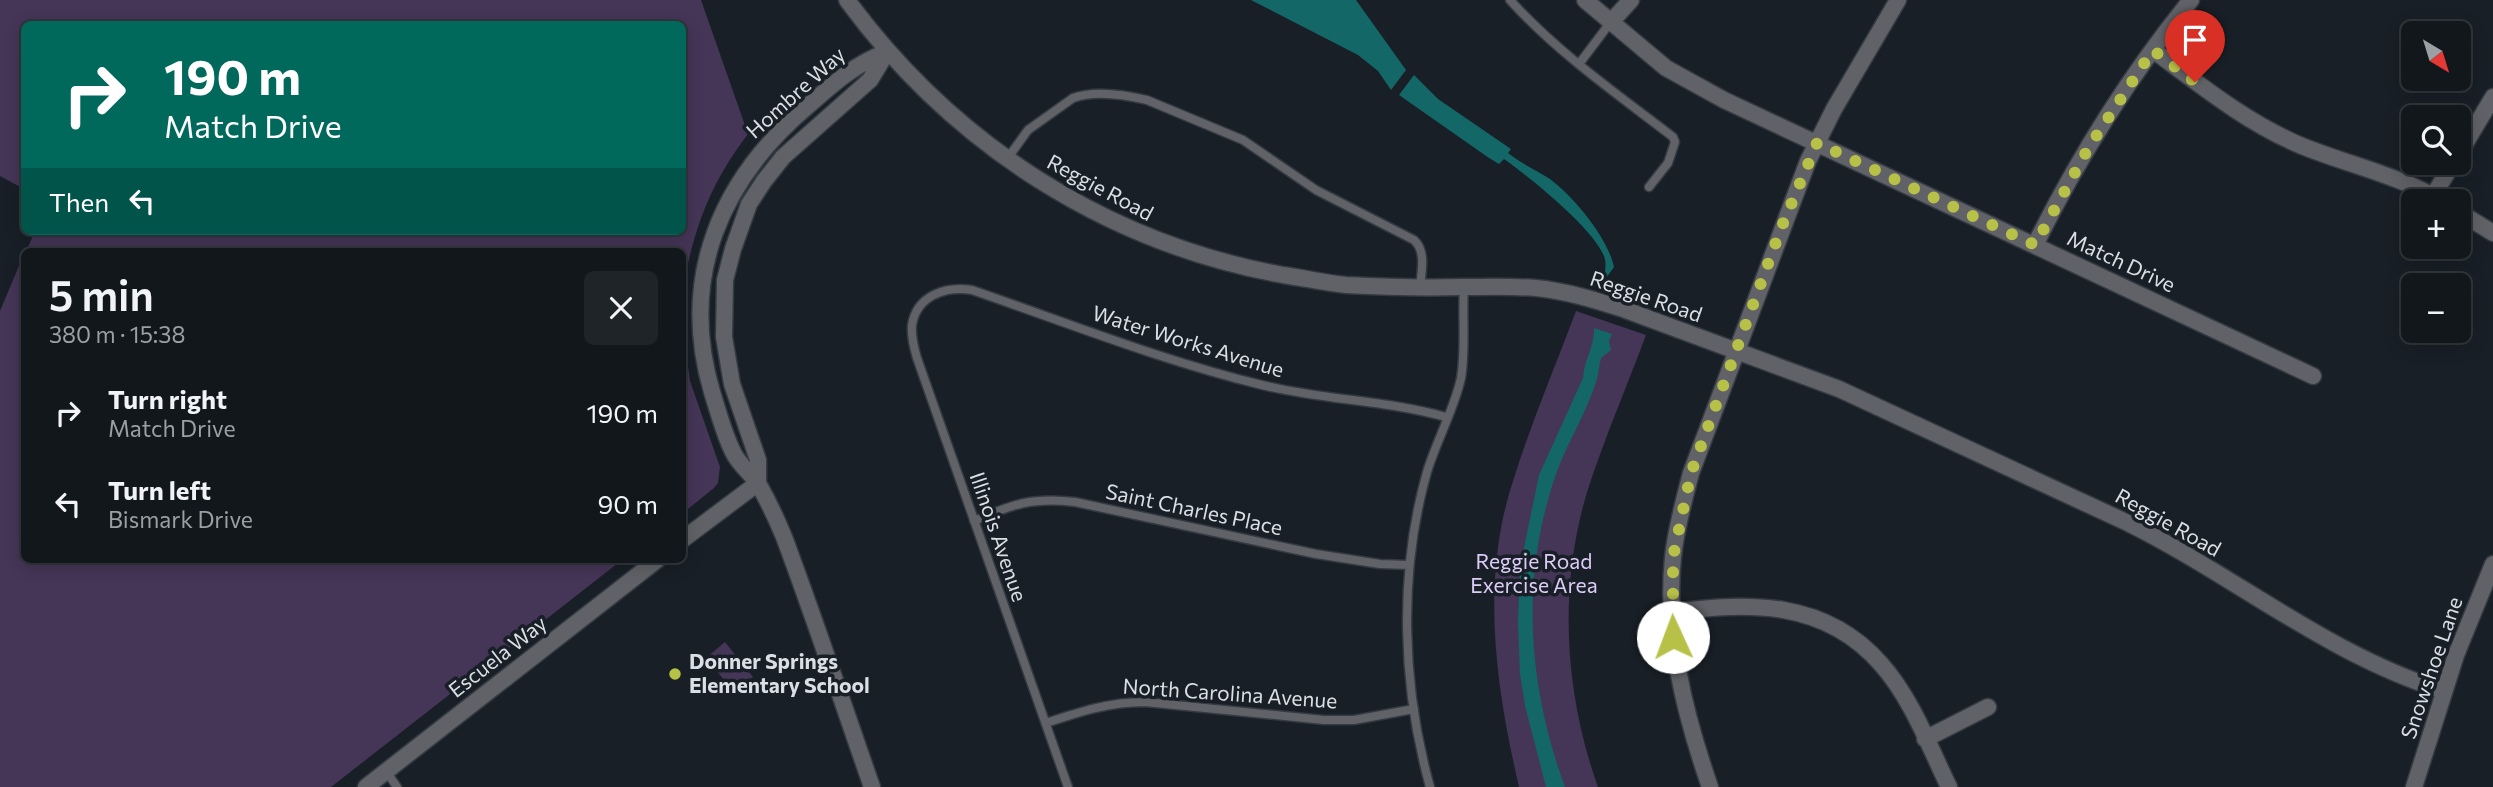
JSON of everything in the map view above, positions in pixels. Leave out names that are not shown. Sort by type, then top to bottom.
[{"type":"street","name":"Match Drive","points":[[1585,0],[1666,68],[1696,86],[2314,376]]},
{"type":"street","points":[[1611,23],[1631,0]]},
{"type":"street","points":[[1710,787],[1686,713],[1678,675],[1672,612],[1673,557],[1681,512],[1691,473],[1790,205],[1817,143],[1859,64],[1898,0]]},
{"type":"street","points":[[2035,245],[2089,147],[2153,50],[2192,0]]},
{"type":"street","name":"Reggie Road","points":[[853,4],[887,52],[953,117],[1007,159],[1062,195],[1105,218],[1189,252],[1230,264],[1341,284],[1420,288],[1537,288],[1586,298],[1839,389],[2128,523],[2164,541],[2352,654],[2386,670],[2444,691]]},
{"type":"street","points":[[2153,50],[2232,108],[2271,130],[2302,146],[2370,168],[2416,189]]},
{"type":"street","name":"Hombre Way","points":[[758,483],[758,460],[726,363],[723,310],[725,280],[733,249],[749,204],[764,181],[801,141],[870,80],[887,52]]},
{"type":"street","name":"Hombre Way","points":[[872,787],[783,535],[758,483],[732,451],[704,359],[701,297],[714,233],[739,180],[774,138],[852,69],[887,52]]},
{"type":"street","points":[[2471,134],[2493,97]]},
{"type":"street","points":[[2471,219],[2493,233]]},
{"type":"street","points":[[686,537],[758,483]]},
{"type":"street","name":"Escuela Way","points":[[366,787],[653,563]]},
{"type":"street","name":"Snowshoe Lane","points":[[2414,787],[2444,691],[2493,564]]},
{"type":"street","points":[[1672,612],[1704,608],[1772,608],[1821,619],[1864,647],[1883,666],[1900,691],[1949,787]]},
{"type":"street","points":[[1925,738],[1988,708]]},
{"type":"lane","points":[[1510,0],[1579,64],[1673,137],[1675,142],[1668,163],[1649,187]]},
{"type":"lane","points":[[1579,64],[1611,23]]},
{"type":"lane","points":[[1007,159],[1028,130],[1073,98],[1082,95],[1147,100],[1243,140],[1315,190],[1414,240],[1422,252],[1420,288]]},
{"type":"lane","points":[[1430,787],[1415,725],[1408,639],[1409,565],[1417,512],[1430,464],[1461,377],[1464,287]]},
{"type":"lane","name":"Water Works Avenue","points":[[926,299],[944,290],[972,290],[1216,373],[1310,396],[1446,417]]},
{"type":"lane","name":"Illinois Avenue","points":[[926,299],[912,324],[912,339],[917,358],[1068,787]]},
{"type":"lane","name":"Saint Charles Place","points":[[974,521],[1028,501],[1049,499],[1074,502],[1316,554],[1380,564],[1409,565]]},
{"type":"lane","name":"North Carolina Avenue","points":[[1046,723],[1100,705],[1123,702],[1324,720],[1354,720],[1414,709]]},
{"type":"lane","points":[[386,771],[397,787]]},
{"type":"green space","points":[[0,0],[701,0],[748,134],[724,170],[706,206],[686,274],[686,248],[28,248],[33,235],[686,235],[686,21],[21,21],[21,187],[0,176]]},
{"type":"green space","points":[[21,261],[21,563],[618,563],[331,787],[0,787],[0,311]]},
{"type":"green space","name":"Reggie Road Exercise Area","points":[[1576,311],[1646,335],[1588,489],[1572,563],[1569,639],[1572,677],[1578,714],[1598,787],[1519,787],[1498,673],[1494,596],[1497,557],[1513,481]]},
{"type":"green space","points":[[686,352],[690,381],[720,467],[718,483],[686,511]]},
{"type":"green space","points":[[725,642],[753,677],[734,692],[706,658]]},
{"type":"shaded area","points":[[1251,0],[1356,0],[1406,70],[1391,90],[1378,71],[1358,55]]},
{"type":"shaded area","points":[[1414,75],[1438,99],[1511,149],[1508,153],[1550,179],[1569,196],[1589,219],[1611,256],[1614,267],[1606,278],[1605,259],[1599,247],[1560,205],[1504,159],[1499,164],[1489,158],[1399,95]]},
{"type":"shaded area","points":[[1594,328],[1612,334],[1609,341],[1611,350],[1601,358],[1593,392],[1555,477],[1537,555],[1533,594],[1536,672],[1543,710],[1565,787],[1546,787],[1525,706],[1520,674],[1520,567],[1539,475],[1583,378]]},
{"type":"place","name":"Donner Springs Elementary School","points":[[675,674]]},
{"type":"route","points":[[1673,637],[1673,557],[1691,473],[1782,226],[1817,143],[2035,245],[2089,147],[2153,50],[2195,82]]}]
